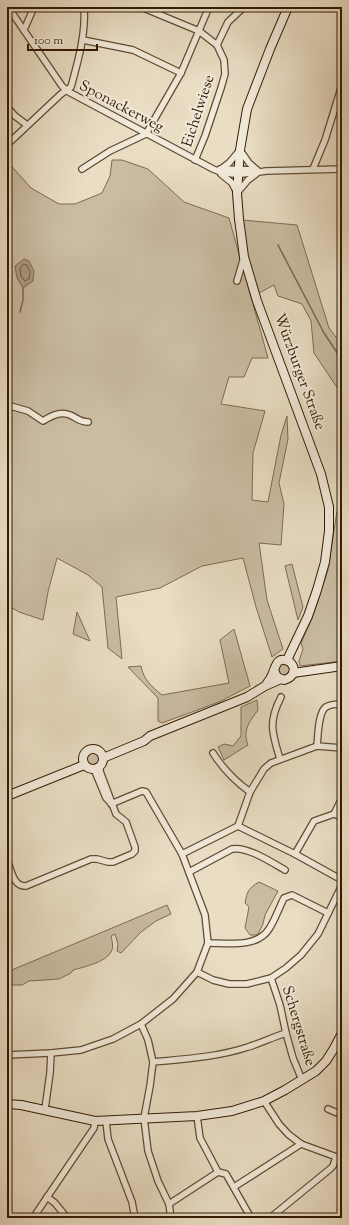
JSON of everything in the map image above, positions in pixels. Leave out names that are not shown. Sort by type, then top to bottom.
[{"type":"main road","name":"Würzburger Straße","points":[[288,7],[250,97],[244,120],[237,193],[244,257],[257,301],[321,474],[329,507],[329,530],[325,562],[308,616],[292,652],[291,666]]},
{"type":"main road","points":[[265,686],[272,677],[277,662],[284,660],[291,666],[303,672],[342,666]]},
{"type":"main road","points":[[102,755],[143,737],[150,736],[247,697],[265,686],[281,679],[289,678],[291,666]]},
{"type":"main road","points":[[274,670],[275,675],[281,679]]},
{"type":"main road","points":[[94,749],[102,755],[102,763],[97,768],[89,769],[83,763],[83,755],[87,750],[94,749]]},
{"type":"main road","points":[[7,791],[83,763]]},
{"type":"main road","points":[[7,796],[83,763]]},
{"type":"main road","points":[[7,1104],[22,1105],[100,1121],[197,1116],[232,1111],[264,1101],[316,1071],[326,1061],[342,1033]]},
{"type":"street","name":"Sponackerweg","points":[[8,7],[62,86],[67,91],[213,169],[238,172],[342,169]]},
{"type":"street","points":[[24,30],[34,7]]},
{"type":"street","points":[[11,141],[61,94],[71,87],[83,40],[85,17],[84,7]]},
{"type":"street","points":[[141,7],[199,31],[217,45],[228,22],[244,7]]},
{"type":"street","points":[[82,169],[110,151],[146,134],[181,73],[209,7]]},
{"type":"street","points":[[83,40],[133,50],[181,73]]},
{"type":"street","name":"Eichelwiese","points":[[195,160],[205,136],[221,88],[224,74],[224,60],[217,45]]},
{"type":"street","points":[[313,169],[325,140],[342,85]]},
{"type":"street","points":[[7,107],[15,116],[27,125]]},
{"type":"street","points":[[240,150],[249,163],[259,172],[248,180],[237,193],[232,184],[220,171],[230,163],[240,150]]},
{"type":"street","points":[[237,280],[244,257]]},
{"type":"street","points":[[7,405],[28,411],[43,421],[55,414],[62,413],[83,422],[88,422]]},
{"type":"street","points":[[280,759],[274,741],[272,727],[275,709],[281,697]]},
{"type":"street","points":[[317,746],[322,710],[327,706],[342,704]]},
{"type":"street","points":[[182,854],[238,826],[250,792],[264,769],[271,763],[317,746],[342,748]]},
{"type":"street","points":[[213,753],[224,769],[238,783],[250,792]]},
{"type":"street","points":[[7,860],[17,883],[22,886],[26,886],[91,859],[113,862],[130,855],[134,850],[135,843],[126,822],[116,814],[106,798],[97,768]]},
{"type":"street","points":[[7,1055],[81,1050],[113,1039],[141,1024],[173,999],[197,972],[208,943],[205,915],[182,854],[146,792],[142,791],[111,804]]},
{"type":"street","points":[[334,814],[342,798]]},
{"type":"street","points":[[295,854],[314,821],[334,814],[342,817]]},
{"type":"street","points":[[238,826],[295,854],[342,880]]},
{"type":"street","points":[[189,872],[232,849],[237,848],[246,850],[285,870]]},
{"type":"street","points":[[197,972],[212,980],[229,984],[247,984],[271,978],[301,955],[318,934],[342,885]]},
{"type":"street","points":[[208,943],[245,943],[259,939],[269,930],[284,898],[292,895],[328,913]]},
{"type":"street","name":"Schergstraße","points":[[271,978],[280,1005],[293,1058],[302,1080]]},
{"type":"street","points":[[141,1024],[148,1040],[153,1062],[144,1118],[148,1151],[158,1181],[169,1204],[172,1218]]},
{"type":"street","points":[[153,1062],[223,1054],[248,1047],[286,1033]]},
{"type":"street","points":[[45,1110],[51,1053]]},
{"type":"street","points":[[264,1101],[279,1124],[288,1134],[301,1144],[339,1158],[330,1169],[270,1218]]},
{"type":"street","points":[[328,1109],[342,1115]]},
{"type":"street","points":[[197,1116],[200,1138],[218,1172]]},
{"type":"street","points":[[33,1218],[100,1121],[132,1202],[136,1218]]},
{"type":"street","points":[[234,1187],[301,1144]]},
{"type":"street","points":[[169,1204],[218,1172],[226,1174],[251,1218]]},
{"type":"street","points":[[47,1197],[55,1203],[67,1218]]},
{"type":"shaded area","points":[[112,160],[122,160],[148,169],[184,202],[229,218],[268,358],[252,358],[244,377],[229,377],[221,404],[265,411],[253,453],[252,500],[268,502],[281,435],[287,416],[288,439],[279,483],[284,504],[281,545],[259,543],[267,600],[283,649],[272,657],[256,607],[243,558],[202,566],[160,588],[116,597],[122,659],[108,648],[102,587],[88,575],[57,558],[48,592],[43,620],[19,612],[7,605],[7,161],[31,188],[59,204],[75,204],[102,193],[110,176]]},
{"type":"shaded area","points":[[242,220],[297,225],[329,328],[342,345],[342,395],[314,353],[311,321],[302,304],[278,296],[274,285],[259,293],[247,255]]},
{"type":"shaded area","points":[[342,506],[342,661],[300,666],[299,661],[303,649],[301,643],[312,618],[328,570],[337,511]]},
{"type":"shaded area","points":[[292,564],[303,607],[298,620],[285,566]]},
{"type":"shaded area","points":[[77,612],[90,641],[73,634]]},
{"type":"shaded area","points":[[234,629],[250,686],[219,702],[162,723],[158,721],[158,698],[128,667],[141,666],[146,679],[151,686],[162,695],[229,683],[220,640]]},
{"type":"shaded area","points":[[280,663],[287,664],[291,670],[287,676],[280,675],[277,667]]},
{"type":"shaded area","points":[[257,700],[258,710],[246,730],[246,740],[248,745],[224,760],[218,747],[224,744],[233,746],[241,736],[241,707]]},
{"type":"shaded area","points":[[89,752],[95,752],[99,756],[99,762],[95,766],[89,766],[85,762],[85,756]]},
{"type":"shaded area","points":[[259,882],[278,891],[265,915],[263,924],[258,934],[250,935],[245,928],[249,907],[245,903],[249,890]]},
{"type":"shaded area","points":[[167,905],[171,914],[156,921],[141,932],[121,953],[117,951],[118,944],[115,934],[111,936],[113,946],[111,952],[100,961],[89,966],[73,970],[71,973],[59,979],[29,981],[22,985],[7,985],[7,972]]},
{"type":"water","points":[[24,259],[29,261],[34,271],[33,281],[23,288],[17,278],[15,266]]},
{"type":"waterway","points":[[278,245],[324,333],[342,360]]},
{"type":"waterway","points":[[20,312],[23,300],[23,288]]}]
